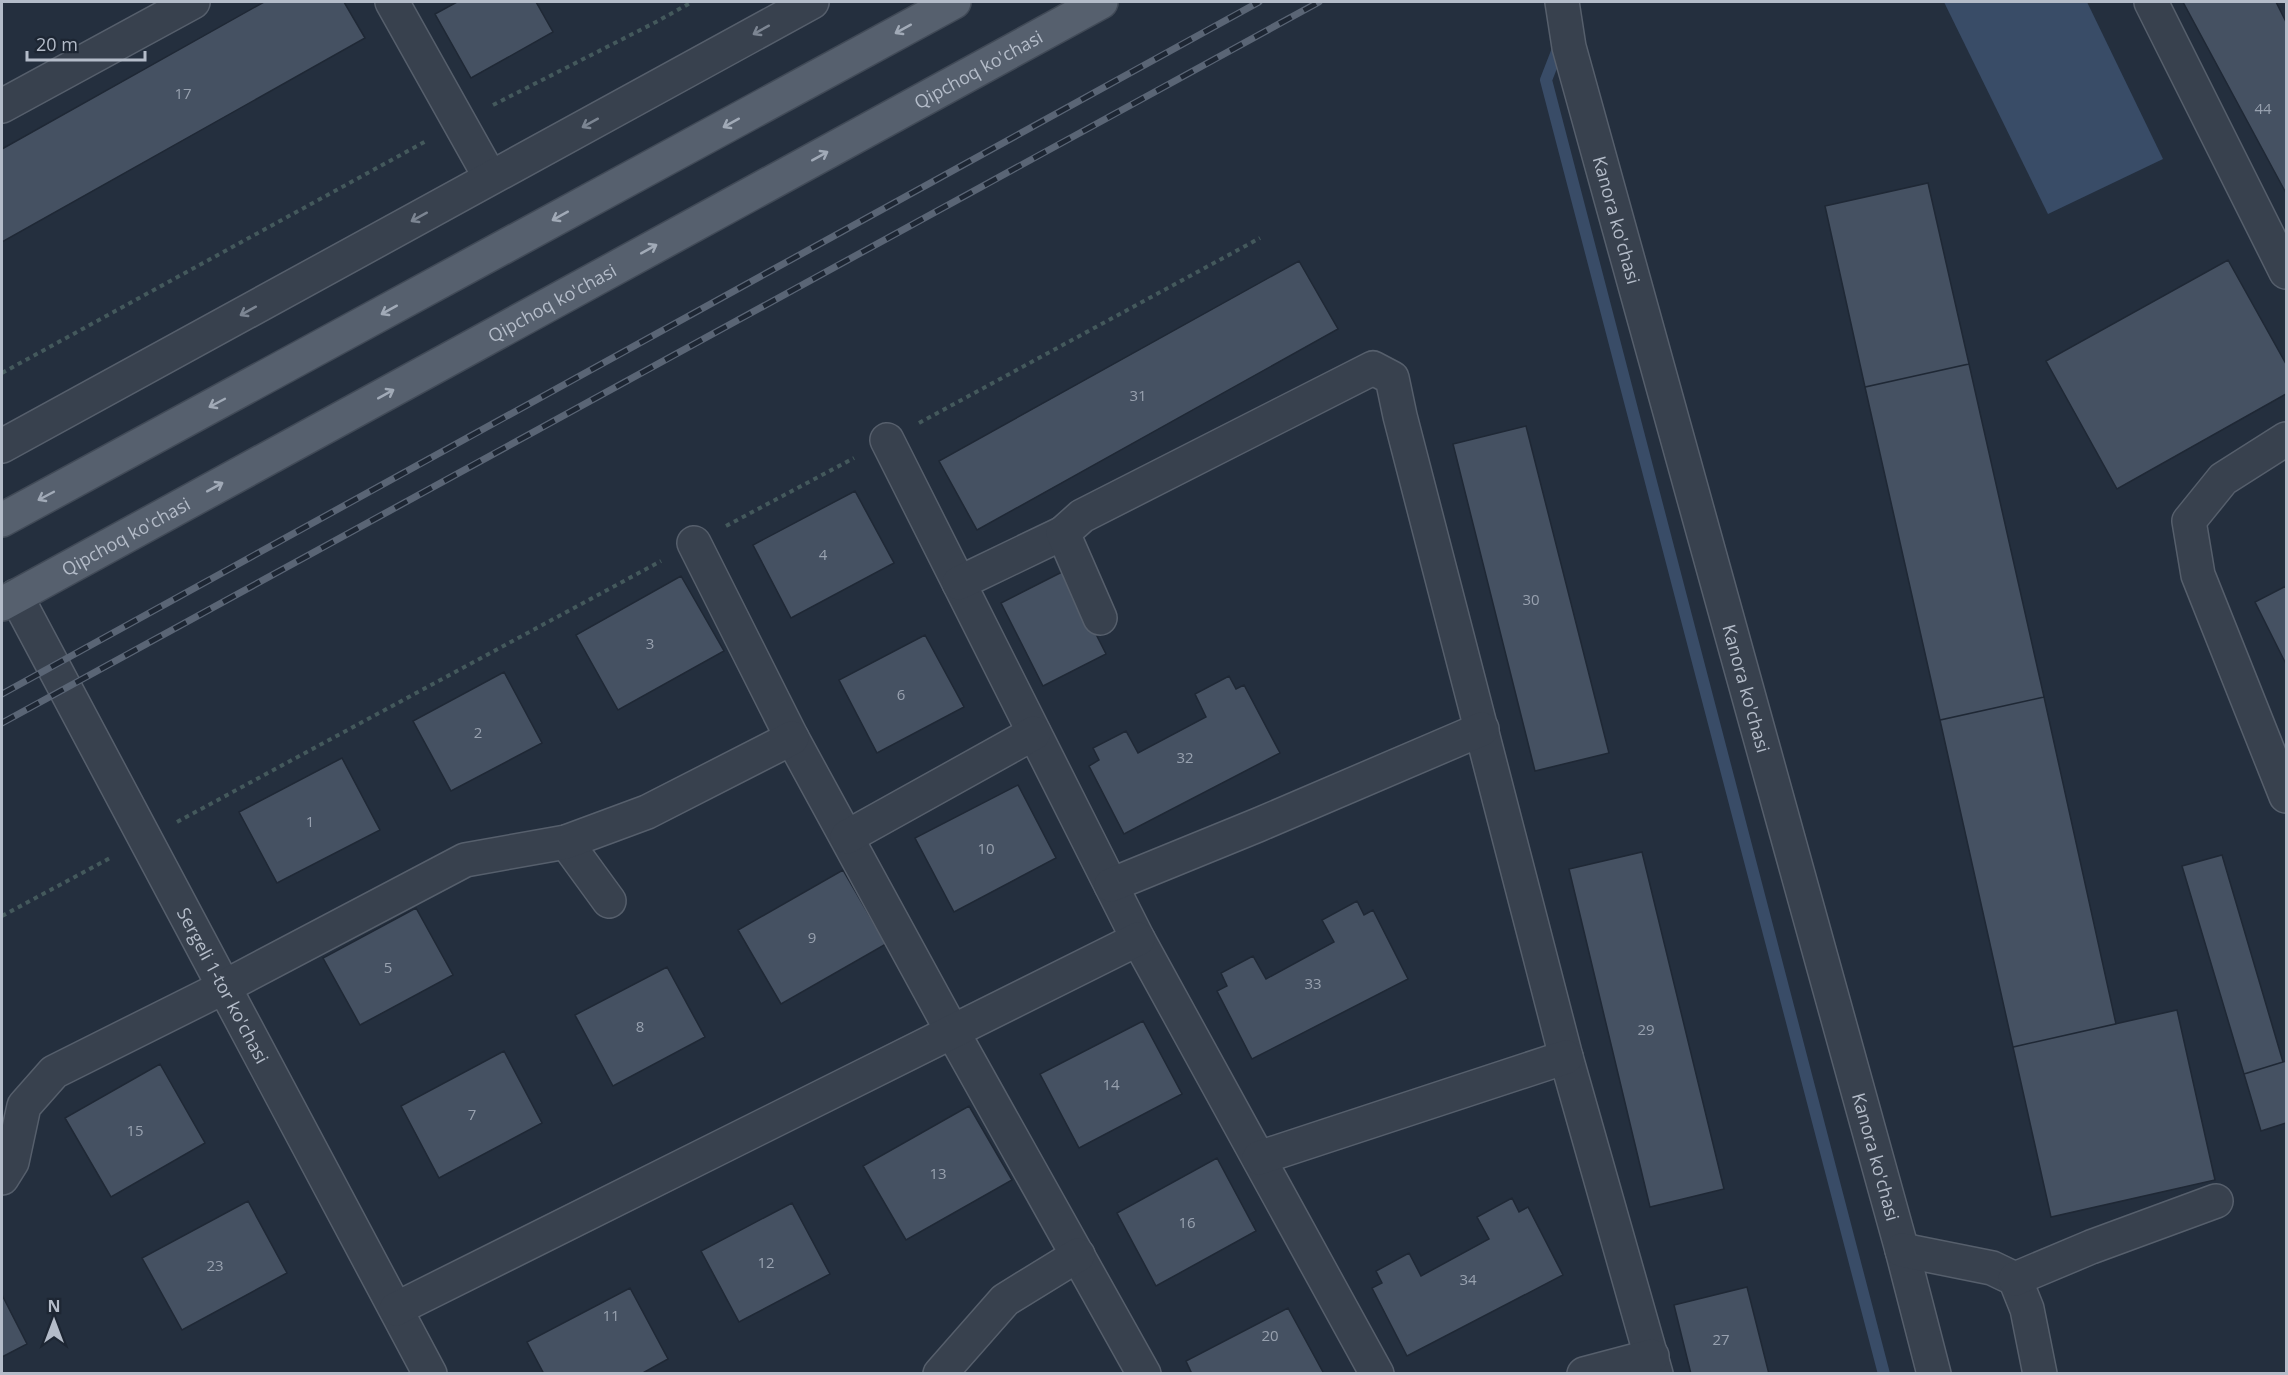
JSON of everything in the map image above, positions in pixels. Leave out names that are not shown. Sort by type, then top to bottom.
[{"type":"main road","points":[[2,520],[954,2]]},
{"type":"main road","name":"Qipchoq ko'chasi","points":[[9,600],[1101,2]]},
{"type":"street","points":[[2,106],[193,2]]},
{"type":"street","points":[[392,2],[490,177]]},
{"type":"street","points":[[2,447],[812,2]]},
{"type":"street","points":[[2151,2],[2286,272]]},
{"type":"street","name":"Kanora ko'chasi","points":[[1563,4],[1569,47],[1902,1250],[1934,1374]]},
{"type":"street","points":[[959,583],[1063,533],[1082,516],[1373,368],[1392,378],[1566,1057],[1654,1365],[1584,1374]]},
{"type":"street","points":[[2286,439],[2223,479],[2189,521],[2198,575],[2286,796]]},
{"type":"street","points":[[887,440],[1138,939],[1377,1374]]},
{"type":"street","points":[[1063,533],[1100,618]]},
{"type":"street","points":[[694,543],[792,738],[952,1031],[1144,1374]]},
{"type":"street","name":"Sergeli 1-tor ko'chasi","points":[[9,600],[144,839],[396,1309],[418,1369]]},
{"type":"street","points":[[1111,885],[1482,729]]},
{"type":"street","points":[[847,837],[1034,733]]},
{"type":"street","points":[[2,1178],[12,1162],[24,1106],[54,1072],[224,987],[465,860],[566,842],[647,812],[792,738]]},
{"type":"street","points":[[566,842],[609,901]]},
{"type":"street","points":[[396,1309],[1138,939]]},
{"type":"street","points":[[1259,1158],[1566,1057]]},
{"type":"street","points":[[2015,1279],[2091,1247],[2216,1201]]},
{"type":"street","points":[[1902,1250],[1992,1268],[2015,1279],[2027,1309],[2040,1374]]},
{"type":"street","points":[[940,1374],[1005,1300],[1078,1255]]},
{"type":"path","points":[[2,373],[460,122],[692,2]]},
{"type":"path","points":[[2,916],[1260,238]]},
{"type":"water","points":[[1944,2],[2087,2],[2163,159],[2048,214]]},
{"type":"building","points":[[264,2],[344,2],[365,38],[2,242],[2,149]]},
{"type":"building","points":[[457,2],[536,2],[553,32],[471,78],[435,14]]},
{"type":"building","points":[[2183,2],[2276,2],[2286,22],[2286,193]]},
{"type":"building","points":[[1928,183],[1969,364],[1865,387],[1825,206]]},
{"type":"building","points":[[2228,260],[2286,364],[2286,394],[2117,489],[2046,361]]},
{"type":"building","points":[[1299,261],[1338,329],[977,530],[939,461]]},
{"type":"building","points":[[1969,364],[2044,697],[1940,720],[1865,387]]},
{"type":"building","points":[[1526,426],[1609,753],[1535,771],[1453,444]]},
{"type":"building","points":[[855,491],[894,563],[791,618],[753,545]]},
{"type":"building","points":[[1064,571],[1106,654],[1043,686],[1001,603]]},
{"type":"building","points":[[681,576],[724,651],[618,710],[576,635]]},
{"type":"building","points":[[2286,586],[2286,664],[2255,602]]},
{"type":"building","points":[[925,635],[964,707],[877,753],[839,680]]},
{"type":"building","points":[[504,672],[542,743],[451,791],[413,721]]},
{"type":"building","points":[[1229,676],[1236,689],[1244,685],[1280,753],[1124,834],[1089,766],[1099,760],[1093,748],[1126,731],[1138,753],[1206,717],[1195,694]]},
{"type":"building","points":[[2044,697],[2116,1024],[2013,1047],[1940,720]]},
{"type":"building","points":[[342,758],[380,830],[277,883],[239,812]]},
{"type":"building","points":[[1018,785],[1056,858],[954,912],[915,838]]},
{"type":"building","points":[[1642,852],[1724,1189],[1650,1207],[1569,869]]},
{"type":"building","points":[[2222,855],[2283,1062],[2244,1074],[2182,866]]},
{"type":"building","points":[[843,870],[886,944],[781,1004],[738,930]]},
{"type":"building","points":[[1357,901],[1364,915],[1373,910],[1408,979],[1252,1059],[1217,991],[1227,986],[1221,973],[1253,956],[1266,979],[1334,942],[1322,920]]},
{"type":"building","points":[[416,908],[453,975],[360,1025],[323,958]]},
{"type":"building","points":[[667,967],[705,1037],[613,1086],[575,1015]]},
{"type":"building","points":[[2177,1010],[2215,1180],[2051,1217],[2013,1047]]},
{"type":"building","points":[[1143,1021],[1182,1094],[1079,1148],[1040,1074]]},
{"type":"building","points":[[504,1051],[542,1123],[439,1178],[401,1106]]},
{"type":"building","points":[[2286,1061],[2286,1123],[2261,1131],[2244,1074]]},
{"type":"building","points":[[160,1064],[205,1143],[111,1197],[65,1118]]},
{"type":"building","points":[[969,1106],[1012,1180],[906,1240],[863,1166]]},
{"type":"building","points":[[1217,1158],[1256,1231],[1156,1286],[1117,1213]]},
{"type":"building","points":[[1512,1198],[1519,1212],[1528,1207],[1563,1275],[1407,1356],[1372,1288],[1382,1283],[1376,1271],[1409,1253],[1421,1276],[1489,1239],[1477,1217]]},
{"type":"building","points":[[248,1201],[287,1273],[182,1330],[142,1258]]},
{"type":"building","points":[[792,1203],[830,1274],[739,1322],[701,1251]]},
{"type":"building","points":[[1747,1287],[1769,1374],[1691,1374],[1674,1305]]},
{"type":"building","points":[[630,1288],[668,1359],[641,1374],[544,1374],[527,1342]]},
{"type":"building","points":[[2,1295],[27,1344],[2,1357]]},
{"type":"building","points":[[1288,1308],[1324,1374],[1192,1374],[1186,1361]]},
{"type":"waterway","points":[[1560,44],[1546,80],[1884,1374]]},
{"type":"railway","points":[[2,694],[1259,2]]},
{"type":"railway","points":[[2,723],[1319,2]]}]
